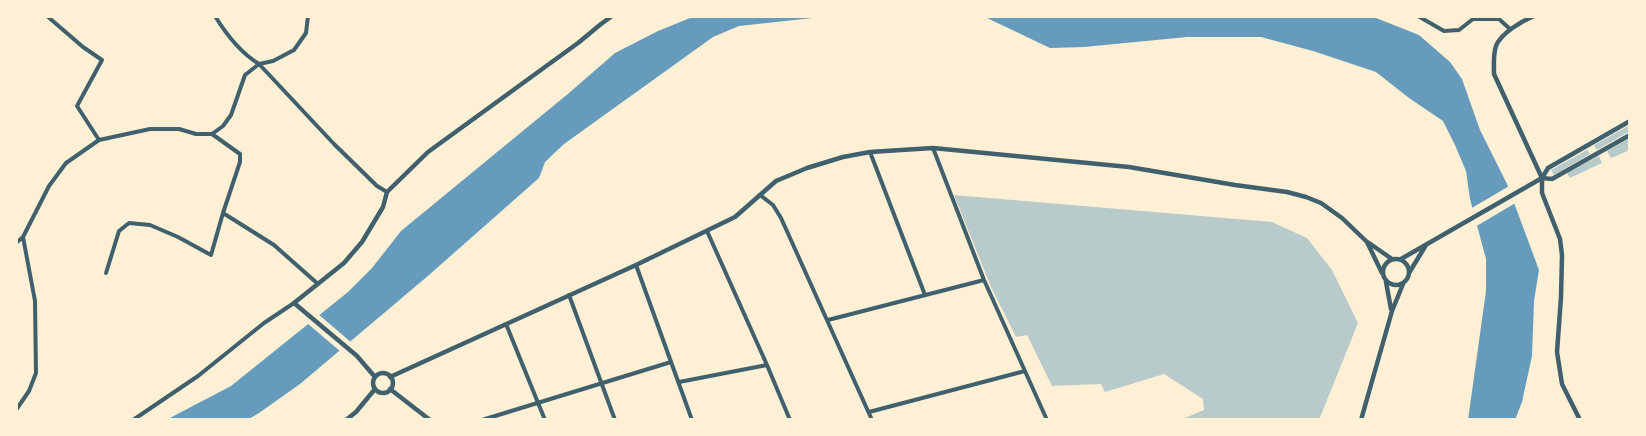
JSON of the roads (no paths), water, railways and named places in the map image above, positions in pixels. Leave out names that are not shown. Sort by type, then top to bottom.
[{"type":"street","points":[[47,16],[83,47],[102,60],[77,106],[99,140]]},
{"type":"street","points":[[215,16],[221,26],[249,58],[259,64],[334,144],[377,186],[388,192]]},
{"type":"street","points":[[212,134],[223,126],[231,115],[245,75],[259,64],[273,62],[294,50],[306,33],[308,16]]},
{"type":"street","points":[[133,420],[198,376],[264,323],[294,304],[344,263],[362,242],[383,207],[388,192],[428,152],[612,16]]},
{"type":"street","points":[[1418,16],[1444,31],[1459,30],[1473,19],[1499,19],[1510,29]]},
{"type":"street","points":[[1534,16],[1510,29],[1496,44],[1494,74],[1542,178],[1542,192],[1560,239],[1562,255],[1561,298],[1557,352],[1562,384],[1580,420]]},
{"type":"street","points":[[1542,178],[1548,168],[1630,121]]},
{"type":"street","points":[[16,243],[23,237],[48,186],[66,164],[99,140],[150,129],[179,129],[196,134],[212,134],[240,154],[240,162],[211,255],[178,237],[150,225],[129,223],[119,231],[106,273]]},
{"type":"street","points":[[1401,260],[1542,178],[1552,178],[1630,134]]},
{"type":"street","points":[[933,148],[984,280],[1047,420]]},
{"type":"street","points":[[390,377],[392,383],[390,389],[381,393],[375,389],[373,383],[375,377],[381,374],[390,377],[570,295],[734,217],[776,181],[807,168],[843,157],[870,152],[933,148],[1129,167],[1287,192],[1321,203],[1342,218],[1366,241],[1392,259],[1401,260],[1408,266],[1408,279],[1403,284],[1392,311],[1361,420]]},
{"type":"street","points":[[870,152],[925,295]]},
{"type":"street","points":[[760,195],[772,205],[781,218],[872,420]]},
{"type":"street","points":[[223,214],[274,245],[318,284]]},
{"type":"street","points":[[707,231],[790,420]]},
{"type":"street","points":[[16,410],[29,390],[36,373],[36,301],[23,237]]},
{"type":"street","points":[[1366,241],[1386,281],[1392,311]]},
{"type":"street","points":[[1409,272],[1427,244]]},
{"type":"street","points":[[1382,273],[1386,263],[1392,259]]},
{"type":"street","points":[[636,264],[692,420]]},
{"type":"street","points":[[828,320],[984,280]]},
{"type":"street","points":[[1386,281],[1396,286],[1403,284]]},
{"type":"street","points":[[570,295],[615,420]]},
{"type":"street","points":[[294,304],[357,356],[375,377]]},
{"type":"street","points":[[506,324],[546,420]]},
{"type":"street","points":[[482,420],[671,362]]},
{"type":"street","points":[[678,382],[767,365]]},
{"type":"street","points":[[869,412],[1024,371]]},
{"type":"street","points":[[346,420],[356,412],[375,389]]},
{"type":"street","points":[[390,389],[430,420]]},
{"type":"water","points":[[695,16],[854,16],[813,18],[739,26],[713,37],[564,144],[545,162],[539,178],[429,275],[300,384],[259,413],[247,420],[166,420],[231,386],[348,292],[372,268],[401,231],[615,53],[658,31]]},
{"type":"water","points":[[976,16],[1371,16],[1419,35],[1450,62],[1462,79],[1480,130],[1507,184],[1539,270],[1534,301],[1532,356],[1522,402],[1515,420],[1468,420],[1486,291],[1486,259],[1470,199],[1466,171],[1443,121],[1409,98],[1376,72],[1313,51],[1261,37],[1187,37],[1084,47],[1050,48],[987,18]]}]
